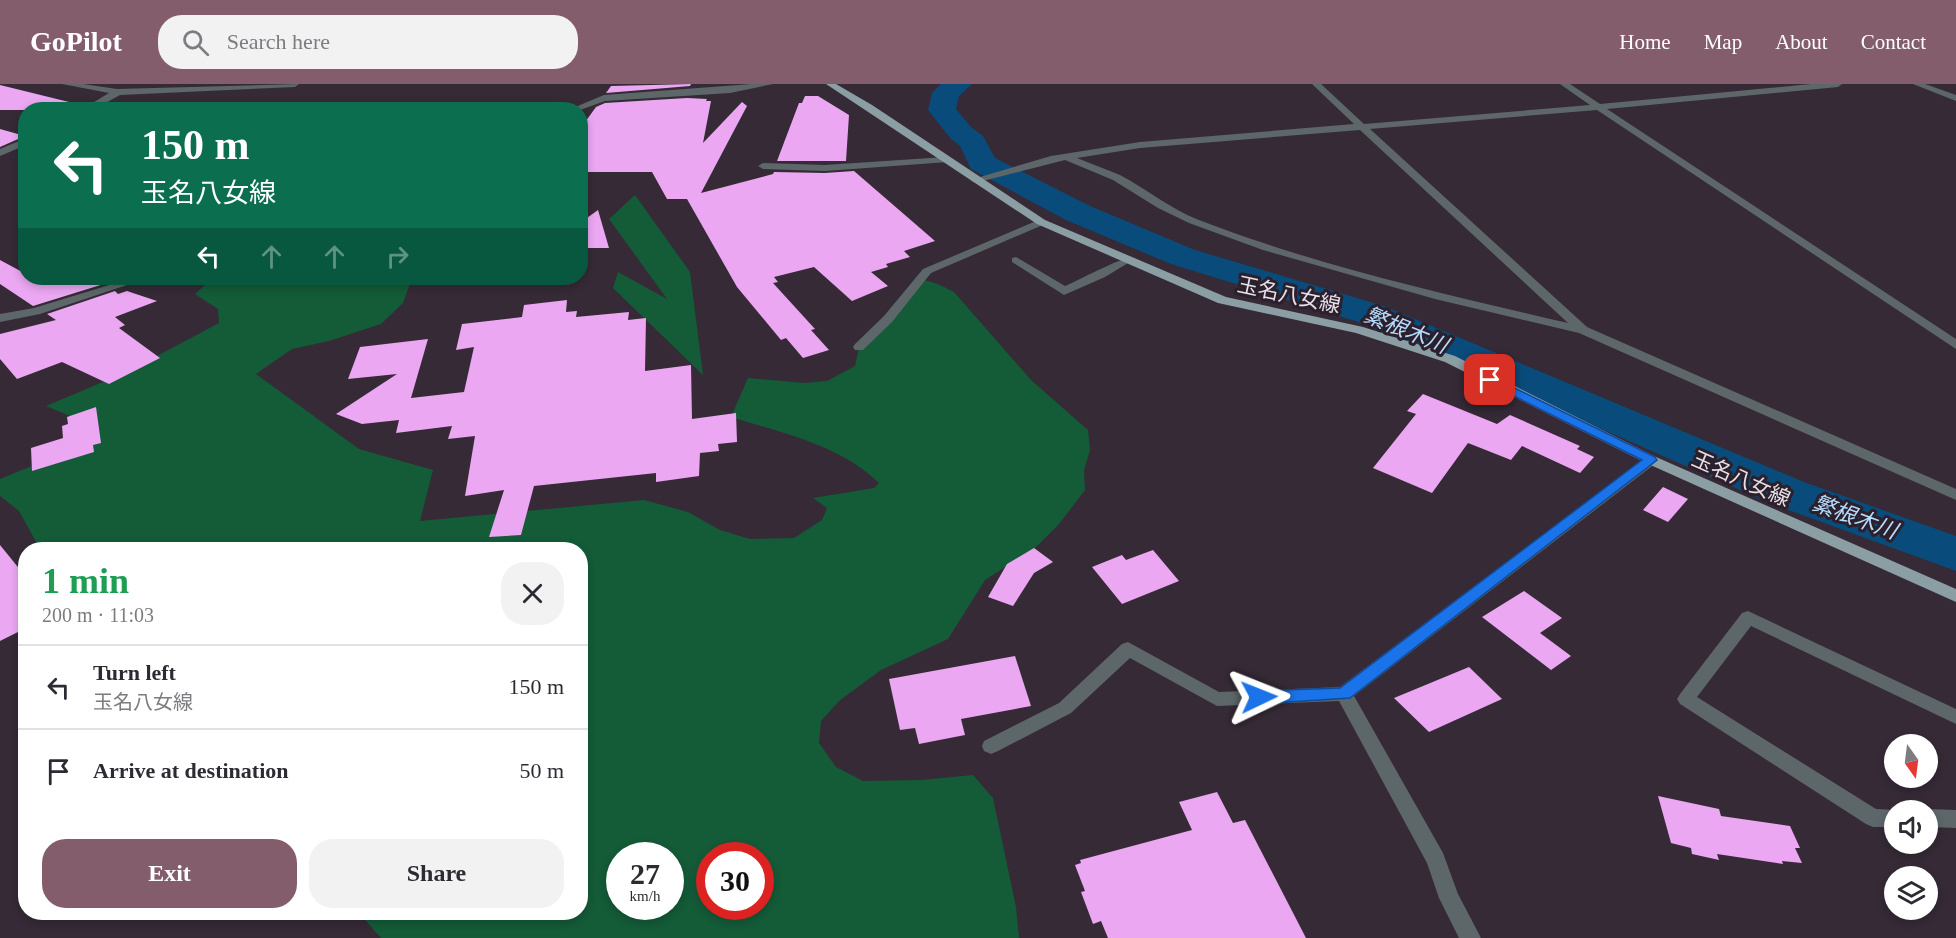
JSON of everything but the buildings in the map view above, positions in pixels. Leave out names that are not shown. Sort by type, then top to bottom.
[{"type":"main road","name":"玉名八女線","points":[[830,84],[869,107],[945,160],[1041,222],[1222,300],[1359,330],[1450,359],[1651,460],[1956,596]]},
{"type":"street","points":[[66,84],[118,92],[296,84]]},
{"type":"street","points":[[100,102],[133,84]]},
{"type":"street","points":[[640,95],[644,84]]},
{"type":"street","points":[[588,104],[604,98],[730,90],[769,84]]},
{"type":"street","points":[[1316,84],[1583,330]]},
{"type":"street","points":[[1564,84],[1956,345]]},
{"type":"street","points":[[975,180],[1065,156],[1140,145],[1598,107],[1839,84]]},
{"type":"street","points":[[1917,84],[1956,98]]},
{"type":"street","points":[[0,153],[18,145]]},
{"type":"street","points":[[1065,156],[1117,178],[1162,206],[1193,221],[1267,249],[1439,296],[1583,330],[1956,495]]},
{"type":"street","points":[[763,166],[825,168],[945,160]]},
{"type":"street","points":[[859,347],[888,319],[927,271],[1041,222]]},
{"type":"street","points":[[1016,260],[1064,291],[1101,275],[1127,260]]},
{"type":"street","points":[[0,318],[47,308],[120,285]]},
{"type":"street","points":[[991,746],[1065,708],[1128,649],[1217,699],[1344,694],[1651,460]]},
{"type":"street","points":[[1884,818],[1873,818],[1686,699],[1748,617],[1956,717]]},
{"type":"street","points":[[1344,694],[1436,860],[1449,898],[1470,938]]},
{"type":"street","points":[[1938,818],[1956,819]]},
{"type":"green space","points":[[635,195],[690,272],[703,375],[613,288],[618,272],[667,299],[609,219]]},
{"type":"green space","points":[[921,279],[954,292],[1031,380],[1088,430],[1090,450],[1084,470],[1085,490],[1060,523],[1036,547],[985,580],[948,639],[881,670],[839,701],[821,721],[819,743],[836,767],[863,781],[921,780],[973,775],[993,798],[1016,907],[1019,938],[381,938],[365,920],[588,920],[588,542],[36,542],[19,511],[0,496],[0,479],[66,452],[84,422],[46,406],[129,371],[219,323],[218,309],[195,294],[205,285],[409,285],[403,303],[381,324],[329,341],[292,349],[256,374],[359,449],[433,470],[420,521],[644,500],[688,512],[720,530],[750,539],[794,538],[822,520],[827,508],[813,498],[874,488],[879,483],[847,459],[828,450],[790,435],[731,417],[748,378],[805,383],[827,381],[855,366],[859,347]]},
{"type":"waterway","name":"繁根木川","points":[[959,84],[946,93],[942,110],[961,133],[973,142],[982,163],[1078,213],[1183,257],[1371,314],[1788,493],[1956,554]]},
{"type":"route","points":[[1259,697],[1344,694],[1651,460],[1490,380]]}]
